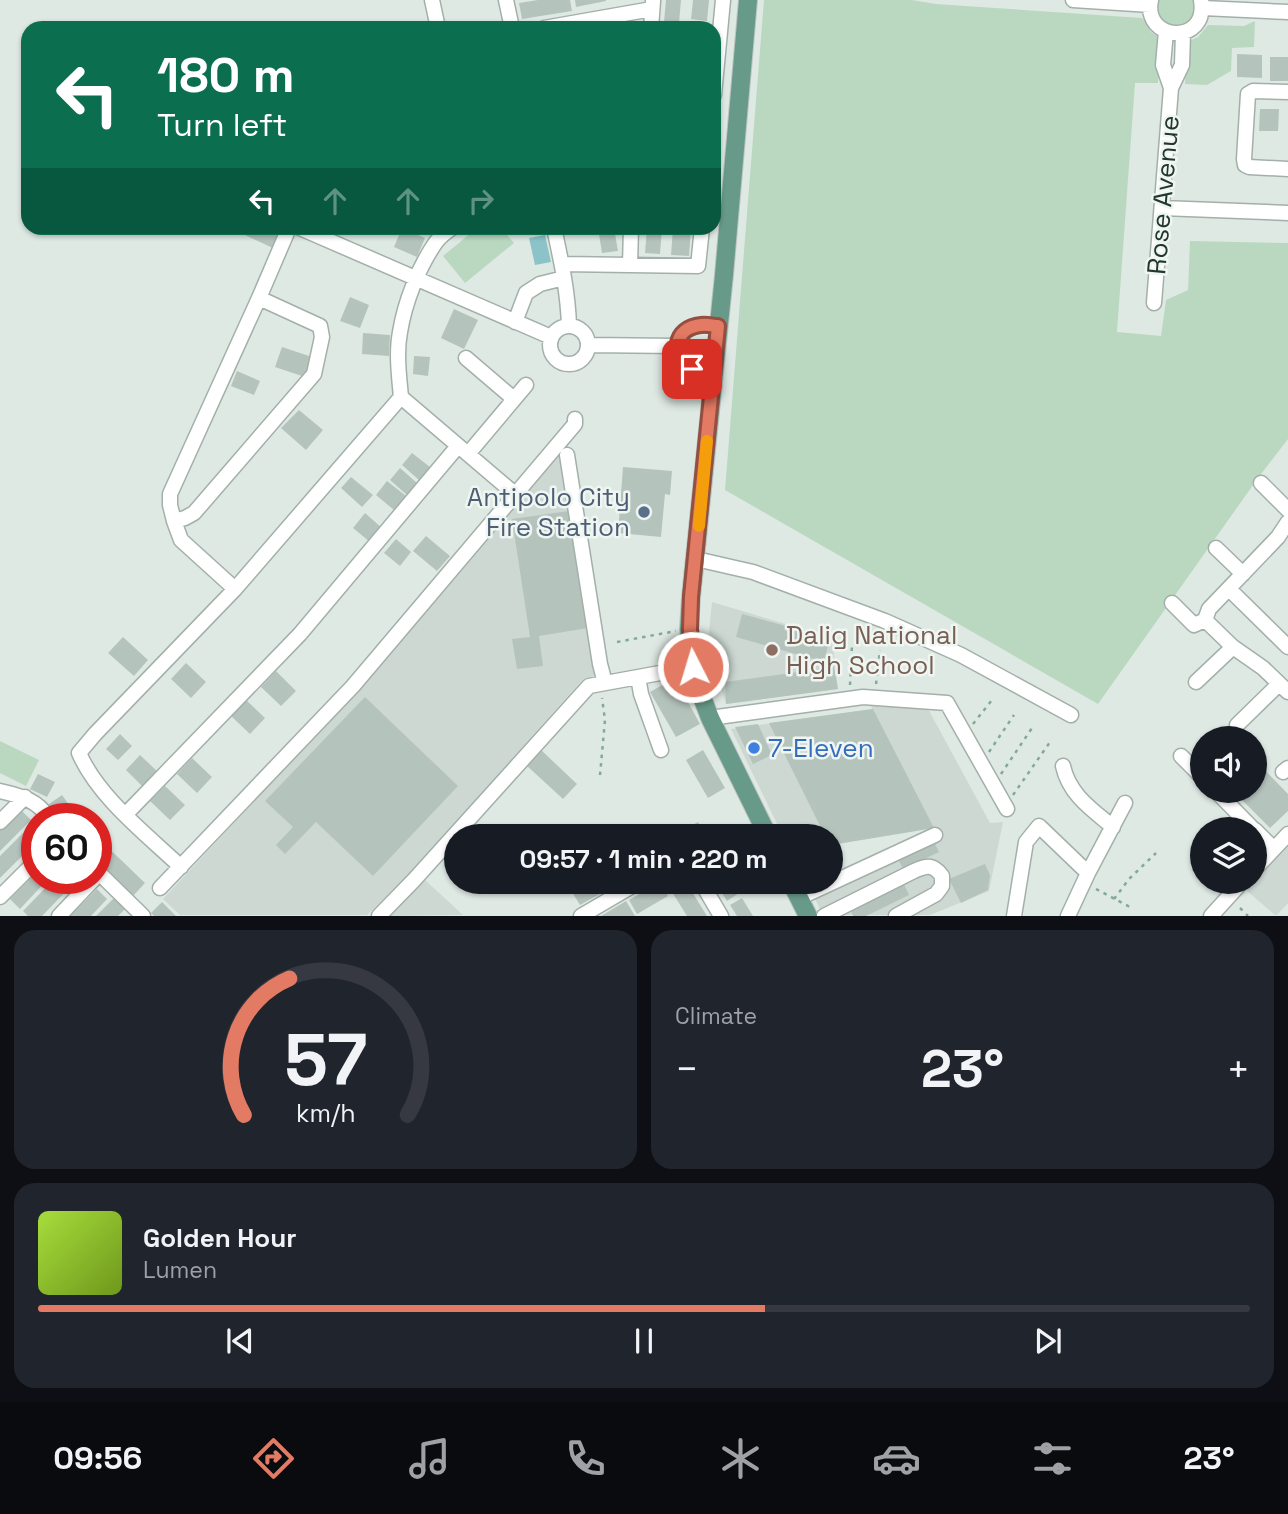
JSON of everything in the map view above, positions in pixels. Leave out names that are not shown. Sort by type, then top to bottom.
[{"type":"main road","points":[[748,0],[690,629],[693,667],[701,698],[762,824]]},
{"type":"main road","points":[[797,894],[808,915]]},
{"type":"street","points":[[432,0],[436,21]]},
{"type":"street","points":[[506,0],[510,21]]},
{"type":"street","points":[[721,21],[723,0]]},
{"type":"street","points":[[1073,0],[1151,3],[1154,21],[1159,27],[1175,34],[1183,33],[1197,24],[1202,4],[1288,12]]},
{"type":"street","points":[[576,21],[653,4]]},
{"type":"street","points":[[1166,31],[1163,65],[1171,88]]},
{"type":"street","points":[[1171,88],[1182,65],[1183,33]]},
{"type":"street","name":"Rose Avenue","points":[[1154,303],[1171,88]]},
{"type":"street","points":[[1288,92],[1253,91],[1248,94],[1244,159],[1245,165],[1250,167],[1288,169]]},
{"type":"street","points":[[1162,208],[1288,213]]},
{"type":"street","points":[[235,589],[181,540],[170,505],[170,494],[286,235]]},
{"type":"street","points":[[316,235],[551,337]]},
{"type":"street","points":[[444,235],[437,241],[416,278],[406,307],[400,333],[398,362],[401,397],[516,495]]},
{"type":"street","points":[[555,235],[563,271],[569,326]]},
{"type":"street","points":[[631,235],[631,265]]},
{"type":"street","points":[[515,321],[526,293],[563,271],[631,265],[698,266],[701,235]]},
{"type":"street","points":[[174,521],[194,513],[314,374],[322,337],[320,326],[259,299]]},
{"type":"street","points":[[714,373],[692,369],[686,365],[677,346],[679,337],[687,330],[701,325],[718,326]]},
{"type":"street","points":[[569,326],[581,330],[588,345],[583,358],[575,363],[565,364],[551,352],[550,342],[558,329],[569,326]]},
{"type":"street","points":[[588,345],[677,346]]},
{"type":"street","points":[[466,358],[514,399]]},
{"type":"street","points":[[125,814],[300,634],[463,450],[526,385]]},
{"type":"street","points":[[181,867],[104,792],[79,753],[235,589],[401,397]]},
{"type":"street","points":[[160,888],[353,686],[516,495],[575,424],[575,419]]},
{"type":"street","points":[[567,455],[602,683]]},
{"type":"street","points":[[1261,483],[1288,510]]},
{"type":"street","points":[[1172,603],[1194,625],[1205,620],[1209,609],[1243,574],[1283,542],[1288,522]]},
{"type":"street","points":[[1216,548],[1243,574]]},
{"type":"street","points":[[696,559],[753,572],[885,621],[961,655],[1071,715]]},
{"type":"street","points":[[1229,589],[1288,647]]},
{"type":"street","points":[[1205,620],[1284,688],[1237,725]]},
{"type":"street","points":[[1196,682],[1233,646]]},
{"type":"street","points":[[379,915],[414,880],[589,686],[693,667]]},
{"type":"street","points":[[638,677],[641,694],[661,750]]},
{"type":"street","points":[[710,718],[849,699],[947,703],[1006,807]]},
{"type":"street","points":[[1181,756],[1190,765]]},
{"type":"street","points":[[1063,766],[1070,787],[1113,827]]},
{"type":"street","points":[[0,791],[25,797],[35,803]]},
{"type":"street","points":[[0,822],[25,797]]},
{"type":"street","points":[[1068,915],[1125,803]]},
{"type":"street","points":[[1228,803],[1241,817]]},
{"type":"street","points":[[1014,915],[1026,842],[1039,826],[1086,878]]},
{"type":"street","points":[[1267,856],[1288,834]]},
{"type":"street","points":[[843,871],[935,835]]},
{"type":"street","points":[[1267,843],[1273,849]]},
{"type":"street","points":[[824,915],[914,871],[929,866],[937,869],[942,876],[942,886],[936,894],[896,915]]},
{"type":"street","points":[[0,897],[21,876]]},
{"type":"street","points":[[112,889],[141,915]]},
{"type":"street","points":[[59,915],[79,894]]},
{"type":"street","points":[[581,915],[618,894]]},
{"type":"street","points":[[708,894],[721,915]]},
{"type":"street","points":[[1211,915],[1231,894]]},
{"type":"path","points":[[617,642],[690,629]]},
{"type":"path","points":[[849,699],[852,645]]},
{"type":"path","points":[[874,698],[880,650]]},
{"type":"path","points":[[600,775],[605,719],[602,683]]},
{"type":"path","points":[[965,735],[992,700]]},
{"type":"path","points":[[981,764],[1014,715]]},
{"type":"path","points":[[993,785],[1034,725]]},
{"type":"path","points":[[1006,807],[1050,743]]},
{"type":"path","points":[[1114,899],[1129,879],[1156,853]]},
{"type":"path","points":[[1086,878],[1114,899],[1130,907]]},
{"type":"path","points":[[1240,908],[1248,915]]},
{"type":"shaded area","points":[[563,449],[598,675],[583,679],[454,824],[444,824],[444,835],[367,915],[180,915],[163,899],[366,681]]},
{"type":"shaded area","name":"Dalig National High School","points":[[712,602],[832,638],[838,689],[726,704],[713,663],[709,632]]},
{"type":"shaded area","points":[[870,702],[927,707],[990,823],[1003,822],[989,891],[930,915],[823,915],[814,897],[820,894],[843,894],[843,883],[938,837],[934,828],[843,843],[843,824],[777,824],[731,729],[872,709]]},
{"type":"shaded area","points":[[1288,847],[1288,903],[1277,915],[1251,894],[1267,894],[1267,868]]},
{"type":"shaded area","points":[[425,880],[463,915],[389,916]]},
{"type":"green space","points":[[764,0],[912,0],[936,4],[1142,18],[1151,32],[1161,40],[1158,83],[1135,83],[1117,332],[1161,336],[1166,300],[1188,290],[1190,241],[1288,243],[1288,439],[1098,704],[725,490]]},
{"type":"green space","points":[[1159,0],[1194,0],[1195,11],[1191,20],[1184,25],[1168,25],[1158,11]]},
{"type":"green space","points":[[1255,21],[1254,47],[1232,48],[1231,71],[1207,85],[1185,84],[1187,42],[1198,37],[1208,25],[1244,26]]},
{"type":"green space","points":[[468,235],[507,235],[514,243],[465,283],[443,256]]},
{"type":"green space","points":[[0,741],[39,760],[26,786],[0,773]]},
{"type":"water","points":[[545,235],[551,262],[535,265],[529,238]]},
{"type":"building","points":[[570,0],[572,11],[522,19],[519,3]]},
{"type":"building","points":[[575,0],[606,0],[606,1],[576,7]]},
{"type":"building","points":[[666,0],[681,0],[679,21],[664,21]]},
{"type":"building","points":[[693,0],[709,0],[707,21],[691,19]]},
{"type":"building","points":[[1237,54],[1262,55],[1262,78],[1237,77]]},
{"type":"building","points":[[1270,57],[1288,57],[1288,81],[1270,81]]},
{"type":"building","points":[[1260,109],[1279,109],[1278,131],[1259,131]]},
{"type":"building","points":[[245,235],[282,235],[275,249]]},
{"type":"building","points":[[399,235],[418,235],[425,238],[417,257],[394,247]]},
{"type":"building","points":[[599,235],[615,235],[618,251],[602,253]]},
{"type":"building","points":[[646,235],[661,235],[660,254],[645,253]]},
{"type":"building","points":[[672,235],[690,235],[689,256],[671,255]]},
{"type":"building","points":[[350,297],[369,305],[360,328],[340,321]]},
{"type":"building","points":[[454,309],[478,320],[464,349],[441,338]]},
{"type":"building","points":[[363,333],[390,335],[389,356],[362,354]]},
{"type":"building","points":[[282,347],[315,358],[308,378],[275,367]]},
{"type":"building","points":[[414,356],[430,357],[428,376],[413,374]]},
{"type":"building","points":[[237,371],[260,381],[254,395],[231,386]]},
{"type":"building","points":[[299,410],[323,430],[306,450],[281,428]]},
{"type":"building","points":[[412,453],[430,467],[419,480],[402,465]]},
{"type":"building","points":[[623,467],[672,471],[670,495],[665,494],[661,537],[618,533]]},
{"type":"building","points":[[400,468],[417,483],[407,495],[390,480]]},
{"type":"building","points":[[351,477],[373,495],[362,507],[341,488]]},
{"type":"building","points":[[387,481],[406,496],[394,510],[376,495]]},
{"type":"building","points":[[569,511],[588,628],[539,636],[543,666],[517,669],[512,639],[530,637],[512,519]]},
{"type":"building","points":[[365,513],[382,528],[370,542],[353,528]]},
{"type":"building","points":[[426,536],[450,556],[437,571],[413,551]]},
{"type":"building","points":[[396,539],[411,552],[400,566],[384,553]]},
{"type":"building","points":[[742,614],[830,638],[824,662],[736,637]]},
{"type":"building","points":[[123,637],[148,660],[134,676],[108,653]]},
{"type":"building","points":[[186,663],[206,682],[191,698],[171,679]]},
{"type":"building","points":[[834,667],[838,689],[726,704],[725,682]]},
{"type":"building","points":[[276,671],[296,691],[281,706],[261,687]]},
{"type":"building","points":[[675,678],[700,724],[676,737],[650,692]]},
{"type":"building","points":[[365,697],[458,786],[373,876],[316,822],[285,854],[276,845],[293,827],[265,801]]},
{"type":"building","points":[[245,699],[265,718],[250,734],[230,715]]},
{"type":"building","points":[[873,709],[934,828],[843,843],[843,824],[819,824],[769,723]]},
{"type":"building","points":[[758,724],[772,755],[753,764],[735,727]]},
{"type":"building","points":[[120,734],[132,746],[118,760],[106,749]]},
{"type":"building","points":[[540,749],[577,784],[563,799],[526,765]]},
{"type":"building","points":[[703,750],[725,788],[708,798],[686,760]]},
{"type":"building","points":[[140,755],[160,774],[145,789],[126,770]]},
{"type":"building","points":[[192,758],[212,777],[197,793],[177,774]]},
{"type":"building","points":[[1267,772],[1288,794],[1288,811],[1270,828],[1267,825],[1267,817],[1259,817],[1245,803],[1267,803]]},
{"type":"building","points":[[38,774],[55,782],[47,797],[30,789]]},
{"type":"building","points":[[165,786],[185,805],[170,820],[150,801]]},
{"type":"building","points":[[62,795],[68,803],[50,803]]},
{"type":"building","points":[[21,810],[21,830],[0,851],[0,830]]},
{"type":"building","points":[[21,835],[21,857],[0,878],[0,856]]},
{"type":"building","points":[[933,840],[939,852],[903,869],[897,857]]},
{"type":"building","points":[[112,851],[145,883],[133,896],[112,876]]},
{"type":"building","points":[[985,864],[990,875],[988,890],[961,903],[949,879]]},
{"type":"building","points":[[903,882],[909,895],[866,916],[853,916],[850,908]]},
{"type":"building","points":[[21,888],[21,894],[34,894],[20,909],[10,899]]},
{"type":"building","points":[[39,894],[63,894],[42,916],[28,916],[23,911]]},
{"type":"building","points":[[92,894],[102,894],[107,899],[91,916],[70,916]]},
{"type":"building","points":[[573,894],[600,894],[580,905]]},
{"type":"building","points":[[639,894],[668,896],[637,914],[629,900]]},
{"type":"building","points":[[673,894],[693,894],[707,916],[687,916]]},
{"type":"building","points":[[723,894],[738,894],[727,901]]},
{"type":"building","points":[[114,898],[125,909],[118,916],[96,916]]},
{"type":"building","points":[[742,898],[753,916],[737,916],[730,905]]},
{"type":"building","points":[[626,901],[635,916],[601,916]]},
{"type":"building","points":[[162,902],[176,916],[154,916],[151,913]]},
{"type":"slow traffic","points":[[699,526],[707,441]]},
{"type":"place","name":"Antipolo City Fire Station","points":[[644,512]]},
{"type":"place","name":"Dalig National High School","points":[[772,650]]},
{"type":"place","name":"7-Eleven","points":[[754,748]]},
{"type":"route","points":[[692,369],[680,357],[677,346],[679,337],[687,330],[701,325],[718,326],[691,597],[693,667]]}]
